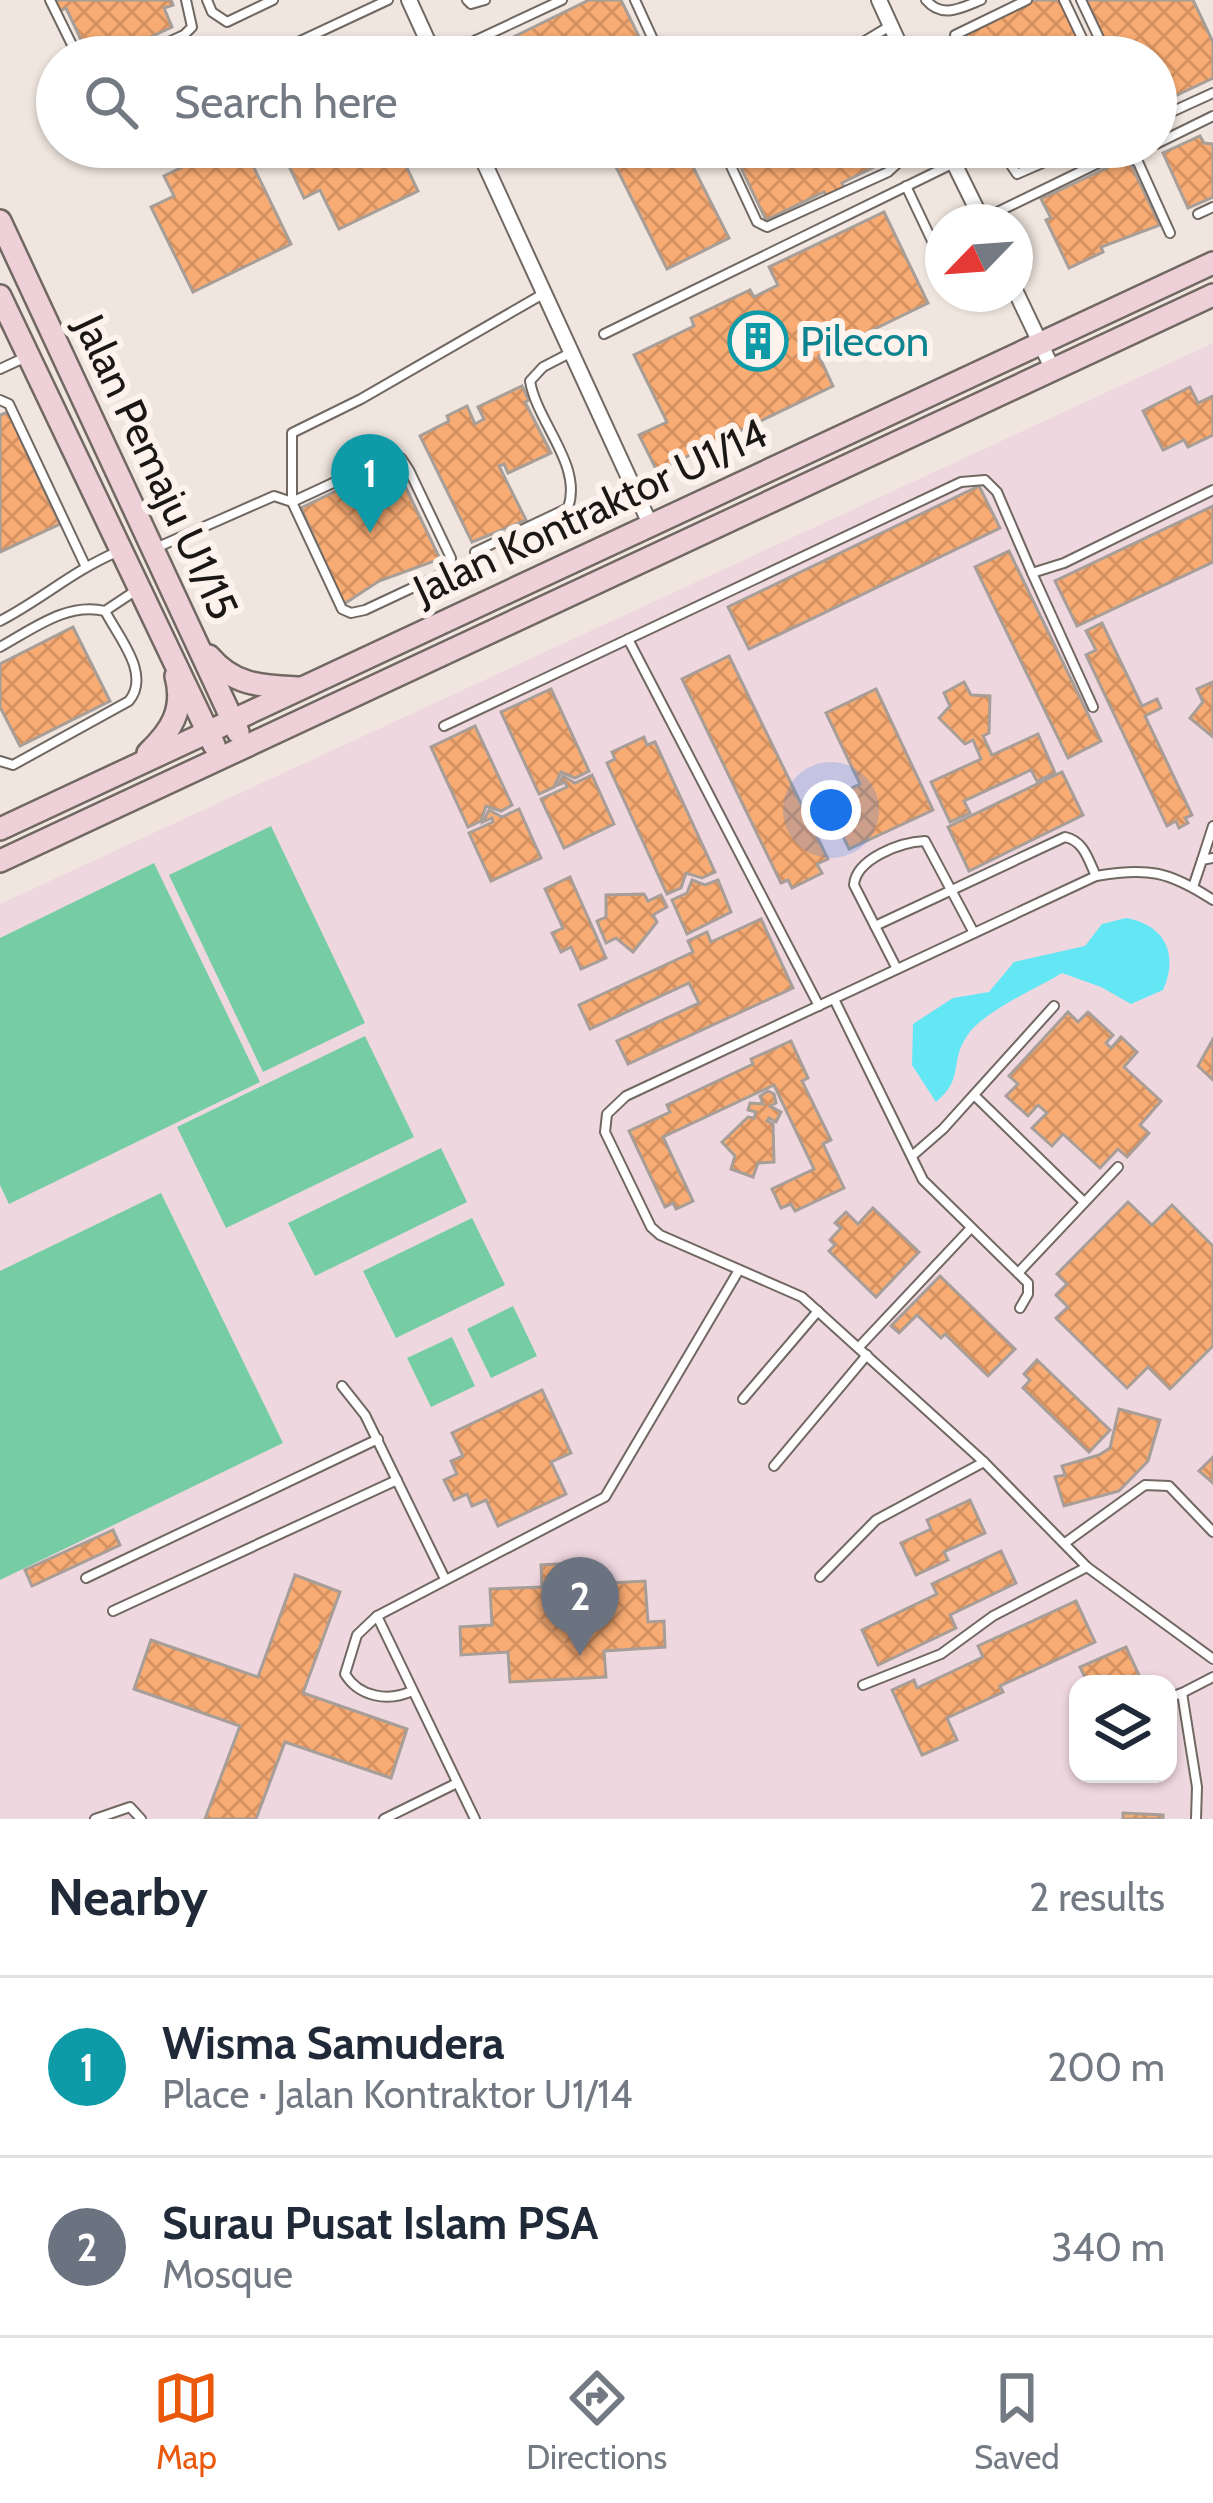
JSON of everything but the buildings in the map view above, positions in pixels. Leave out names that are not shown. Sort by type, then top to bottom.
[{"type":"street","points":[[409,0],[427,36]]},
{"type":"street","points":[[879,0],[896,36]]},
{"type":"street","points":[[487,168],[652,526]]},
{"type":"street","points":[[956,168],[974,204]]},
{"type":"street","name":"Jalan Pemaju U1/15","points":[[0,221],[245,746]]},
{"type":"street","name":"Jalan Kontraktor U1/14","points":[[0,829],[1213,263]]},
{"type":"street","name":"Jalan Pemaju U1/15","points":[[0,296],[220,758]]},
{"type":"street","name":"Jalan Kontraktor U1/14","points":[[0,861],[1213,296]]},
{"type":"street","points":[[1025,312],[1053,370]]},
{"type":"street","points":[[193,637],[221,670],[245,684],[304,688]]},
{"type":"street","points":[[135,766],[170,732],[178,713],[179,690],[169,649]]},
{"type":"lane","points":[[50,0],[68,36]]},
{"type":"lane","points":[[182,36],[192,27],[186,0]]},
{"type":"lane","points":[[207,0],[212,12],[227,22],[273,0]]},
{"type":"lane","points":[[311,36],[388,0]]},
{"type":"lane","points":[[467,0],[471,4],[485,0]]},
{"type":"lane","points":[[485,36],[562,0]]},
{"type":"lane","points":[[635,0],[651,36]]},
{"type":"lane","points":[[926,0],[947,11],[981,0]]},
{"type":"lane","points":[[956,36],[1027,0]]},
{"type":"lane","points":[[1064,0],[1080,36]]},
{"type":"lane","points":[[1082,0],[1098,36]]},
{"type":"lane","points":[[873,36],[891,25]]},
{"type":"lane","points":[[1177,109],[1213,93]]},
{"type":"lane","points":[[1177,134],[1213,116]]},
{"type":"lane","points":[[732,168],[757,222],[767,227],[893,168]]},
{"type":"lane","points":[[604,334],[943,168]]},
{"type":"lane","points":[[1016,204],[1089,168]]},
{"type":"lane","points":[[1141,168],[1170,233]]},
{"type":"lane","points":[[906,186],[925,226]]},
{"type":"lane","points":[[1198,214],[1213,207]]},
{"type":"lane","points":[[152,549],[274,496],[292,502],[393,455],[401,458],[451,558],[450,567],[351,613],[341,609],[292,502],[292,433],[361,399],[544,293]]},
{"type":"lane","points":[[475,552],[568,508],[573,493],[570,476],[530,381],[543,367],[572,352]]},
{"type":"lane","points":[[0,369],[28,356]]},
{"type":"lane","points":[[0,400],[9,404],[85,566]]},
{"type":"lane","points":[[443,727],[961,482],[985,480],[997,492],[1093,707]]},
{"type":"lane","points":[[1032,573],[1064,563],[1213,490]]},
{"type":"lane","points":[[0,621],[41,600],[85,566],[122,550]]},
{"type":"lane","points":[[0,647],[68,610],[105,611],[140,588]]},
{"type":"lane","points":[[0,761],[13,765],[129,701],[138,690],[139,676],[105,611]]},
{"type":"lane","points":[[628,639],[819,1006]]},
{"type":"lane","points":[[1193,886],[1208,859],[1213,826]]},
{"type":"lane","points":[[875,926],[1064,837],[1075,839],[1083,848],[1096,876]]},
{"type":"lane","points":[[897,969],[854,885],[854,873],[861,865],[912,841],[925,841],[974,933]]},
{"type":"lane","points":[[1213,899],[1193,886],[1141,868],[1096,876],[626,1096],[607,1114],[605,1132],[651,1227],[660,1235],[802,1297],[984,1462],[1087,1567],[1213,1659]]},
{"type":"lane","points":[[834,999],[923,1180],[1028,1283],[1020,1308]]},
{"type":"lane","points":[[912,1156],[1054,1006]]},
{"type":"lane","points":[[974,1095],[1084,1202]]},
{"type":"lane","points":[[1018,1273],[1118,1167]]},
{"type":"lane","points":[[859,1347],[970,1229]]},
{"type":"lane","points":[[412,1691],[398,1697],[377,1696],[361,1691],[344,1674],[357,1635],[377,1616],[605,1497],[739,1270]]},
{"type":"lane","points":[[743,1399],[818,1311]]},
{"type":"lane","points":[[774,1466],[867,1354]]},
{"type":"lane","points":[[342,1385],[378,1438],[445,1579]]},
{"type":"lane","points":[[86,1578],[378,1438]]},
{"type":"lane","points":[[820,1577],[876,1520],[984,1462]]},
{"type":"lane","points":[[113,1611],[397,1480]]},
{"type":"lane","points":[[1065,1543],[1145,1485],[1169,1486],[1213,1532]]},
{"type":"lane","points":[[863,1684],[941,1654],[993,1616],[1087,1567]]},
{"type":"lane","points":[[377,1616],[475,1819]]},
{"type":"lane","points":[[1177,1695],[1213,1677]]},
{"type":"lane","points":[[1182,1693],[1196,1819]]},
{"type":"lane","points":[[384,1819],[457,1783]]},
{"type":"lane","points":[[94,1819],[130,1807],[141,1819]]},
{"type":"shaded area","points":[[1213,343],[1213,1819],[0,1819],[0,904]]},
{"type":"green space","points":[[271,826],[365,1023],[263,1072],[169,875]]},
{"type":"green space","points":[[154,863],[260,1082],[9,1204],[0,1185],[0,938]]},
{"type":"green space","points":[[365,1036],[414,1137],[226,1228],[177,1127]]},
{"type":"green space","points":[[441,1148],[467,1202],[315,1276],[288,1223]]},
{"type":"green space","points":[[161,1193],[283,1443],[0,1580],[0,1271]]},
{"type":"green space","points":[[472,1218],[505,1285],[396,1338],[363,1271]]},
{"type":"green space","points":[[513,1306],[537,1356],[491,1378],[467,1329]]},
{"type":"green space","points":[[452,1337],[475,1386],[431,1407],[407,1358]]},
{"type":"water","points":[[1126,918],[1150,927],[1165,943],[1169,965],[1163,990],[1131,1004],[1062,973],[997,1009],[975,1027],[962,1045],[951,1085],[936,1102],[912,1065],[913,1024],[953,998],[989,992],[1014,962],[1085,946],[1102,924]]},
{"type":"place","name":"Pilecon","points":[[758,341]]},
{"type":"place","name":"Wisma Samudera","points":[[370,533]]},
{"type":"place","name":"Surau Pusat Islam PSA","points":[[580,1656]]}]
